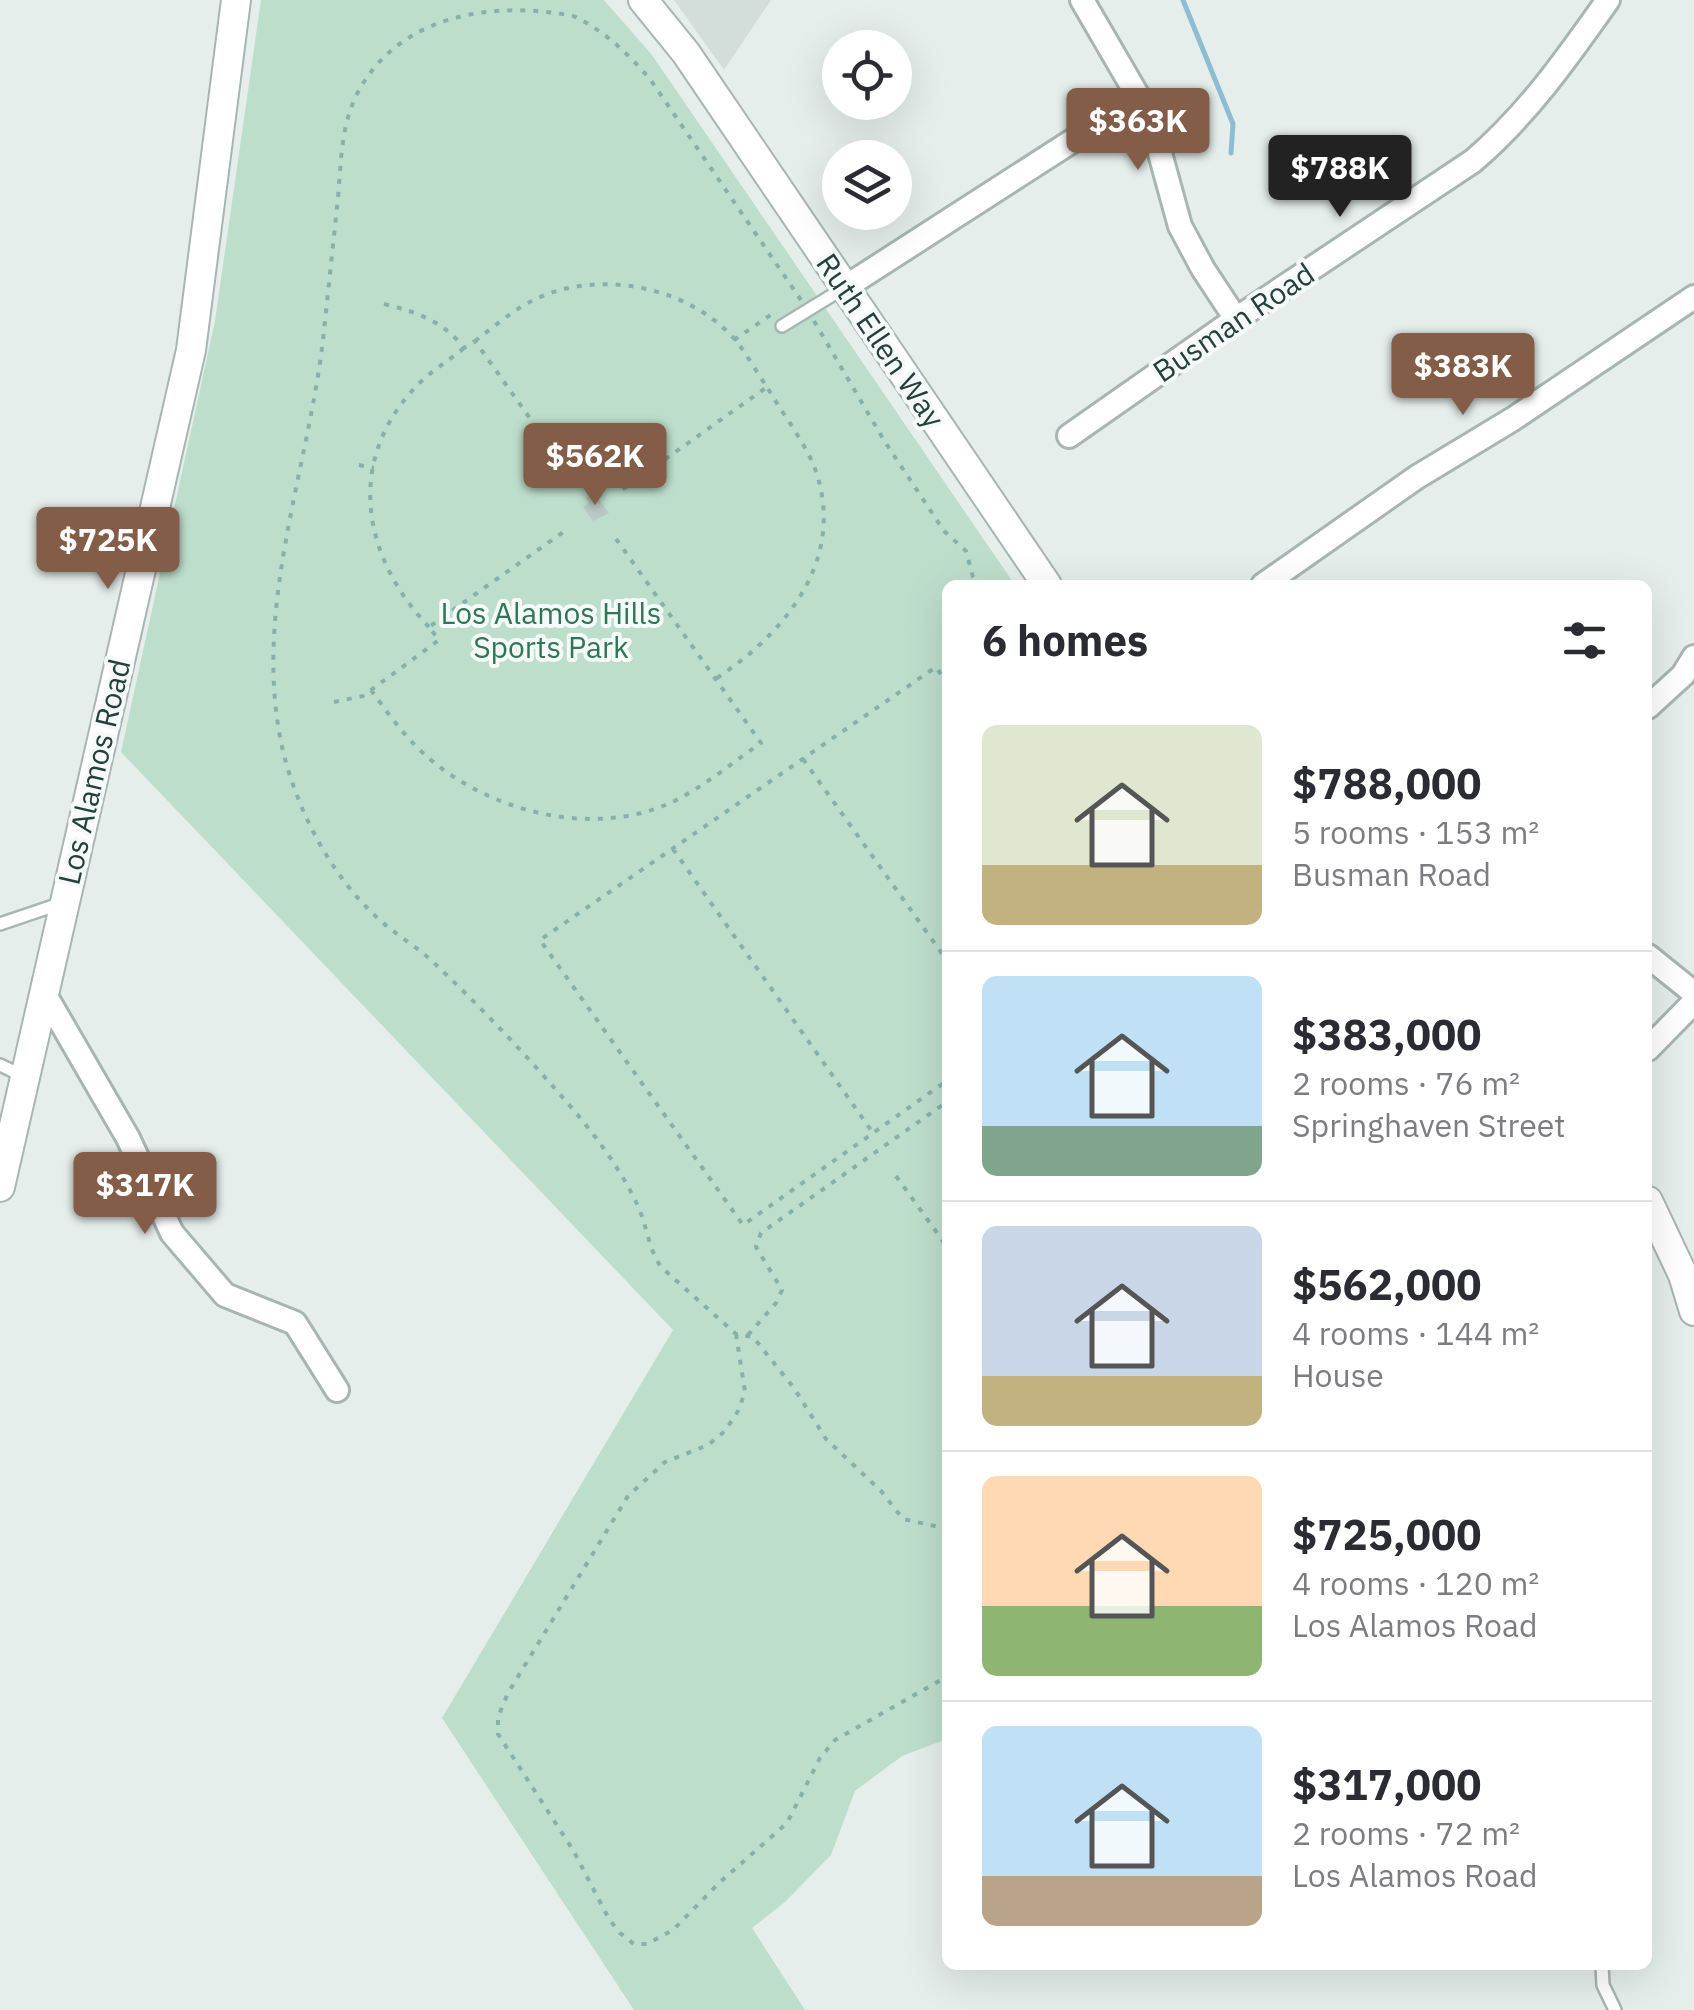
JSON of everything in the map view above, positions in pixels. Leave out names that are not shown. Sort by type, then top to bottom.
[{"type":"street","name":"Los Alamos Road","points":[[0,1186],[13,1071],[44,994],[191,350],[236,0]]},
{"type":"street","name":"Ruth Ellen Way","points":[[643,0],[686,53],[1043,580]]},
{"type":"street","points":[[1082,0],[1139,98],[1155,134],[1180,226],[1236,319]]},
{"type":"street","name":"Busman Road","points":[[1069,436],[1421,197],[1506,133],[1546,87],[1608,0]]},
{"type":"street","points":[[844,288],[1139,98]]},
{"type":"street","points":[[1270,580],[1416,476],[1513,419],[1694,297]]},
{"type":"street","points":[[1652,703],[1683,675],[1694,657]]},
{"type":"street","points":[[1652,959],[1694,993]]},
{"type":"street","points":[[44,994],[128,1138],[172,1234],[225,1294],[294,1323],[337,1390]]},
{"type":"street","points":[[1652,1045],[1694,1002]]},
{"type":"street","points":[[1652,1209],[1683,1275],[1694,1311]]},
{"type":"lane","points":[[782,326],[844,288]]},
{"type":"lane","points":[[0,924],[65,902]]},
{"type":"lane","points":[[1602,1970],[1603,1985],[1615,2010]]},
{"type":"path","points":[[529,3],[574,16],[628,54],[650,79],[807,310],[904,472],[944,531],[966,551],[968,564],[978,580]]},
{"type":"path","points":[[446,12],[413,29],[390,47],[358,93],[347,118],[322,345],[279,582],[274,668],[284,754],[298,799],[339,873],[380,920],[430,959],[596,1139],[638,1206],[653,1255],[661,1267],[736,1334],[754,1338],[773,1359],[826,1439],[881,1490],[902,1519],[942,1529]]},
{"type":"path","points":[[334,702],[363,696],[439,640],[402,596],[380,556],[372,523],[374,468],[386,428],[399,406],[424,378],[538,298],[596,284],[644,288],[671,296],[734,340],[814,467],[821,489],[822,533],[807,585],[784,622],[748,657],[716,679]]},
{"type":"path","points":[[384,304],[424,314],[453,334],[464,348]]},
{"type":"path","points":[[734,340],[752,327]]},
{"type":"path","points":[[475,341],[578,486]]},
{"type":"path","points":[[619,492],[766,388]]},
{"type":"path","points":[[359,466],[374,468]]},
{"type":"path","points":[[429,627],[569,528]]},
{"type":"path","points":[[371,690],[408,739],[430,760],[501,802],[539,812],[608,818],[664,805],[761,743],[614,536]]},
{"type":"path","points":[[942,676],[936,668],[540,940],[743,1225],[942,1084]]},
{"type":"path","points":[[804,759],[942,954]]},
{"type":"path","points":[[672,849],[873,1133]]},
{"type":"path","points":[[747,1336],[776,1303],[782,1290],[756,1247],[762,1233],[942,1106]]},
{"type":"path","points":[[896,1176],[942,1240]]},
{"type":"path","points":[[736,1334],[744,1392],[738,1412],[725,1431],[708,1445],[665,1462],[628,1496],[508,1692],[498,1717],[498,1734],[573,1850],[609,1919],[634,1944],[648,1944],[673,1930],[719,1883],[787,1824],[820,1758],[835,1740],[942,1679]]},
{"type":"shaded area","points":[[674,0],[771,0],[724,70]]},
{"type":"green space","name":"Los Alamos Hills Sports Park","points":[[261,0],[604,0],[652,55],[1012,580],[942,580],[942,1741],[902,1756],[855,1791],[831,1855],[785,1902],[752,1928],[805,2010],[634,2010],[442,1718],[673,1330],[121,752],[215,321]]},
{"type":"building","points":[[594,493],[609,513],[593,521],[583,507],[589,502],[586,498]]},
{"type":"waterway","points":[[1183,0],[1233,124],[1231,153]]}]
